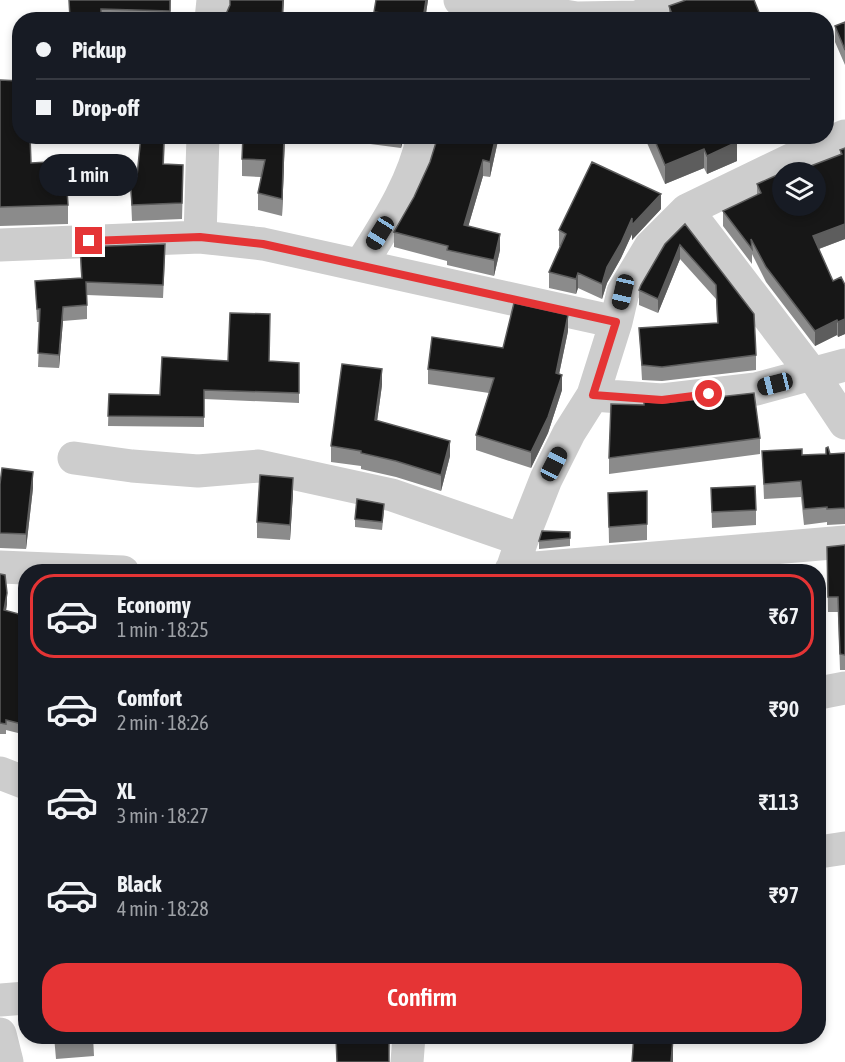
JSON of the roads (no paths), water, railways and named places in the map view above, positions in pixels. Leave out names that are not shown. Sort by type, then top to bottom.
[{"type":"street","points":[[460,0],[538,12]]},
{"type":"street","points":[[651,12],[683,0]]},
{"type":"street","points":[[200,237],[203,144]]},
{"type":"street","points":[[361,264],[399,203],[421,144]]},
{"type":"street","points":[[515,561],[546,479],[569,433],[593,395],[623,292],[650,247],[687,210],[826,144]]},
{"type":"street","points":[[687,210],[813,375],[845,423]]},
{"type":"street","points":[[0,245],[200,237],[263,244],[616,322]]},
{"type":"street","points":[[593,395],[662,400],[756,389],[845,365]]},
{"type":"street","points":[[74,458],[132,466],[198,471],[259,466],[392,495],[515,561],[845,542]]},
{"type":"street","points":[[0,567],[18,568]]},
{"type":"street","points":[[826,692],[845,688]]},
{"type":"street","points":[[0,773],[18,780]]},
{"type":"street","points":[[826,851],[845,848]]},
{"type":"street","points":[[0,1000],[18,999]]},
{"type":"street","points":[[0,1035],[7,1062]]},
{"type":"street","points":[[407,1062],[408,1044]]}]
